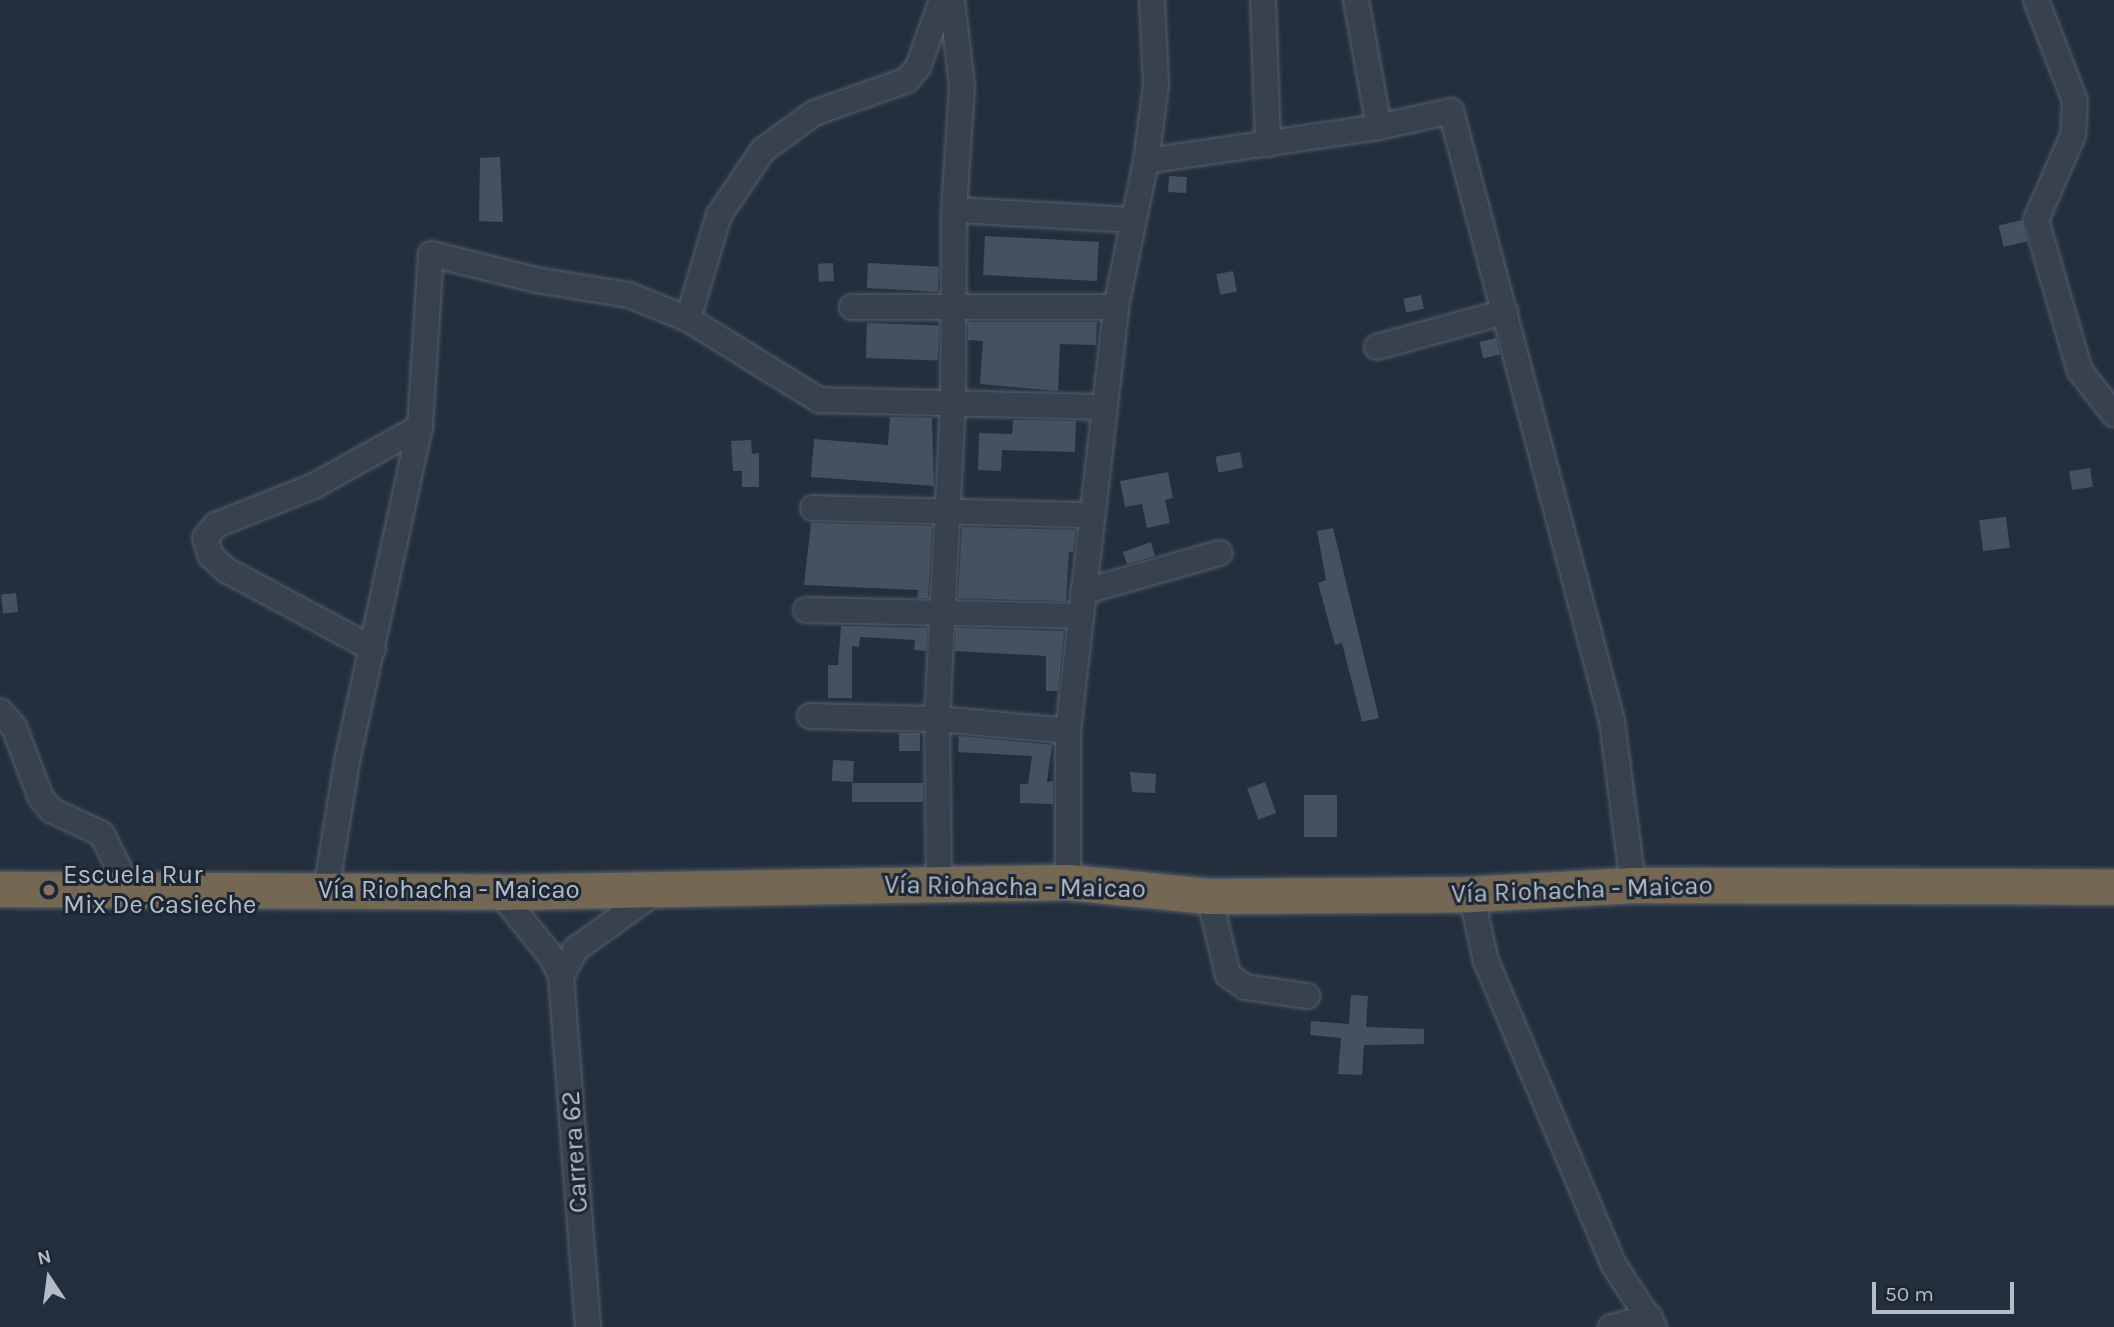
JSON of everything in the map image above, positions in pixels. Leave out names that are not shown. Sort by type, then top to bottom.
[{"type":"highway","name":"Vía Riohacha - Maicao","points":[[0,889],[499,892],[662,887],[1068,882],[1209,896],[1471,894],[1633,885],[2114,887]]},
{"type":"street","points":[[688,319],[719,215],[763,150],[814,113],[907,80],[918,67],[942,0]]},
{"type":"street","points":[[939,883],[937,719],[953,403],[956,310],[954,210],[962,86],[952,0]]},
{"type":"street","points":[[1263,0],[1268,144]]},
{"type":"street","points":[[1356,0],[1378,127]]},
{"type":"street","points":[[2036,0],[2075,101],[2073,135],[2036,220],[2080,372],[2114,414]]},
{"type":"street","points":[[1068,882],[1068,731],[1089,515],[1116,307],[1146,161],[1156,85],[1152,1]]},
{"type":"street","points":[[1146,161],[1378,127],[1451,111],[1612,721],[1633,885]]},
{"type":"street","points":[[954,210],[1132,220]]},
{"type":"street","points":[[326,891],[347,761],[420,427],[431,254],[537,280],[628,295],[688,319],[819,400],[1103,407]]},
{"type":"street","points":[[852,307],[956,310],[1116,307]]},
{"type":"street","points":[[1377,347],[1505,312]]},
{"type":"street","points":[[373,649],[226,570],[211,556],[205,538],[216,525],[314,486],[420,427]]},
{"type":"street","points":[[813,508],[1089,515]]},
{"type":"street","points":[[806,610],[944,610],[1082,604],[1220,553]]},
{"type":"street","points":[[0,710],[14,727],[41,798],[51,810],[102,834],[130,891]]},
{"type":"street","points":[[810,716],[937,719],[1068,731]]},
{"type":"street","points":[[561,976],[576,949],[662,887]]},
{"type":"street","name":"Carrera 62","points":[[499,892],[551,956],[561,976],[588,1327]]},
{"type":"street","points":[[1471,894],[1486,961],[1614,1265],[1636,1324]]},
{"type":"street","points":[[1209,896],[1228,975],[1245,987],[1307,996]]},
{"type":"building","points":[[500,157],[503,222],[479,221],[480,158]]},
{"type":"building","points":[[1169,176],[1187,177],[1186,193],[1168,192]]},
{"type":"building","points":[[2022,220],[2027,241],[2004,247],[1999,225]]},
{"type":"building","points":[[985,236],[1099,242],[1097,281],[983,275]]},
{"type":"building","points":[[833,263],[834,281],[819,282],[818,264]]},
{"type":"building","points":[[868,263],[939,267],[938,292],[867,288]]},
{"type":"building","points":[[1233,271],[1237,292],[1220,295],[1216,274]]},
{"type":"building","points":[[1421,295],[1424,309],[1406,312],[1403,299]]},
{"type":"building","points":[[968,322],[1097,322],[1096,345],[1060,344],[1058,391],[980,384],[983,341],[968,340]]},
{"type":"building","points":[[867,323],[939,326],[938,360],[866,358]]},
{"type":"building","points":[[1496,338],[1500,355],[1483,358],[1479,342]]},
{"type":"building","points":[[890,417],[932,418],[934,486],[811,477],[814,439],[888,445]]},
{"type":"building","points":[[1013,420],[1076,421],[1075,452],[1002,450],[1001,471],[978,470],[979,433],[1012,434]]},
{"type":"building","points":[[751,440],[752,454],[759,453],[759,487],[742,487],[742,471],[733,471],[731,441]]},
{"type":"building","points":[[1240,452],[1243,468],[1219,472],[1215,457]]},
{"type":"building","points":[[2090,468],[2093,487],[2072,490],[2069,471]]},
{"type":"building","points":[[1168,472],[1173,498],[1165,500],[1170,523],[1147,528],[1142,504],[1125,507],[1120,481]]},
{"type":"building","points":[[2006,517],[2010,548],[1983,551],[1979,520]]},
{"type":"building","points":[[811,523],[932,526],[928,598],[917,598],[918,590],[804,585]]},
{"type":"building","points":[[962,527],[1076,530],[1073,552],[1069,552],[1066,601],[958,598]]},
{"type":"building","points":[[1333,528],[1379,718],[1362,722],[1342,643],[1335,645],[1318,583],[1326,580],[1317,531]]},
{"type":"building","points":[[1151,542],[1155,556],[1127,564],[1123,552]]},
{"type":"building","points":[[16,593],[18,612],[3,613],[1,595]]},
{"type":"building","points":[[841,626],[927,628],[926,651],[914,650],[915,640],[860,637],[859,647],[852,646],[852,698],[828,698],[828,665],[838,665]]},
{"type":"building","points":[[956,628],[1064,631],[1058,691],[1046,691],[1046,656],[955,651]]},
{"type":"building","points":[[899,733],[920,733],[920,751],[899,751]]},
{"type":"building","points":[[959,736],[1052,745],[1047,782],[1053,781],[1053,804],[1020,803],[1020,784],[1028,784],[1032,756],[958,752]]},
{"type":"building","points":[[833,760],[854,761],[853,782],[832,781]]},
{"type":"building","points":[[1130,772],[1156,774],[1155,793],[1132,792]]},
{"type":"building","points":[[1265,782],[1276,813],[1258,820],[1247,788]]},
{"type":"building","points":[[852,783],[923,783],[923,802],[852,802]]},
{"type":"building","points":[[1304,795],[1337,795],[1337,837],[1304,837]]},
{"type":"building","points":[[1351,995],[1368,996],[1366,1027],[1424,1029],[1424,1044],[1364,1045],[1362,1075],[1338,1074],[1341,1038],[1310,1035],[1311,1021],[1349,1024]]},
{"type":"place","name":"Escuela Rur Mix De Casieche","points":[[49,890]]}]
